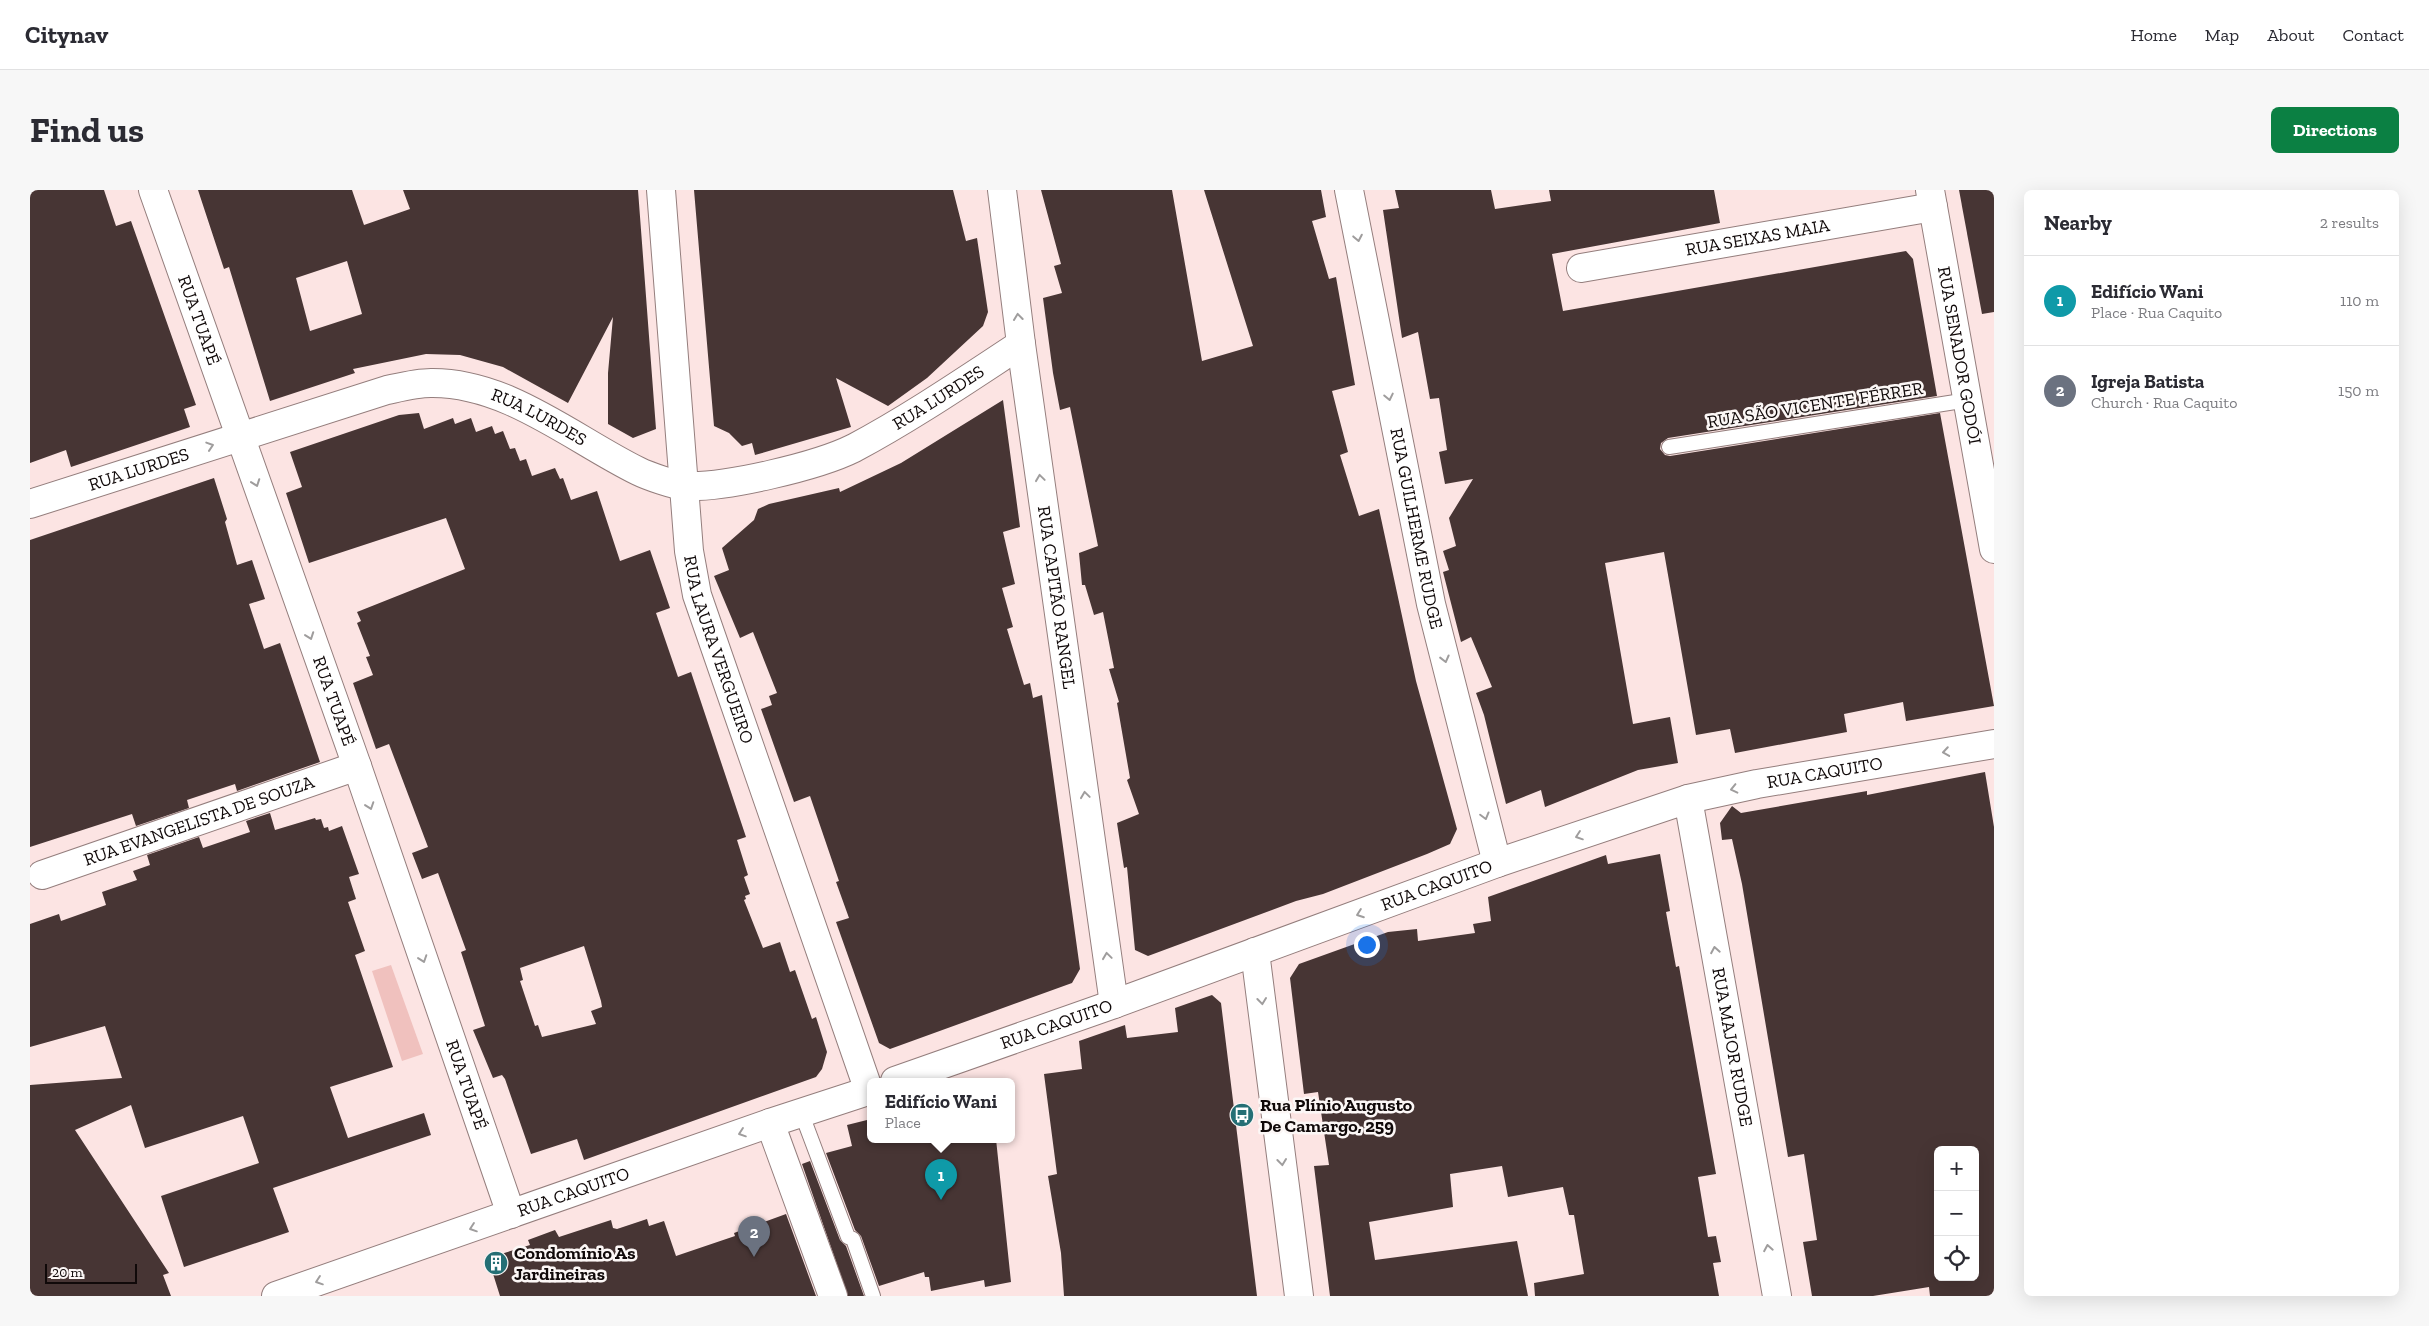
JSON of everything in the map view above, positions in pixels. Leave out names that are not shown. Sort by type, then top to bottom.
[{"type":"street","name":"RUA TUAPÉ","points":[[154,190],[357,766],[511,1214]]},
{"type":"street","name":"RUA LAURA VERGUEIRO","points":[[661,190],[689,551],[696,595],[867,1081]]},
{"type":"street","name":"RUA CAPITÃO RANGEL","points":[[1002,190],[1021,344],[1114,1004]]},
{"type":"street","name":"RUA GUILHERME RUDGE","points":[[1349,190],[1431,604],[1497,864]]},
{"type":"street","name":"RUA SEIXAS MAIA","points":[[1581,268],[1932,199]]},
{"type":"street","name":"RUA SENADOR GODÓI","points":[[1932,199],[1994,549]]},
{"type":"street","name":"RUA LURDES","points":[[30,504],[387,390],[431,383],[488,391],[549,421],[640,472],[684,486],[741,480],[801,466],[852,449],[938,398],[1021,344]]},
{"type":"street","name":"RUA CAQUITO","points":[[904,1078],[1114,1004],[1497,864],[1688,799],[1757,784],[1994,744]]},
{"type":"street","name":"RUA EVANGELISTA DE SOUZA","points":[[42,875],[357,766]]},
{"type":"street","name":"RUA MAJOR RUDGE","points":[[1688,799],[1777,1296]]},
{"type":"street","points":[[1256,952],[1299,1296]]},
{"type":"street","name":"RUA CAQUITO","points":[[276,1296],[801,1112],[867,1091]]},
{"type":"street","points":[[770,1123],[833,1296]]},
{"type":"lane","name":"RUA SÃO VICENTE FÉRRER","points":[[1669,447],[1968,400]]},
{"type":"lane","points":[[801,1112],[848,1237],[853,1239],[873,1296]]},
{"type":"shaded area","points":[[391,965],[423,1054],[402,1061],[372,971]]},
{"type":"building","points":[[30,190],[104,190],[116,226],[131,221],[196,405],[184,409],[190,427],[71,467],[66,450],[30,463]]},
{"type":"building","points":[[198,190],[352,190],[364,225],[410,209],[403,190],[638,190],[656,429],[633,438],[608,424],[608,373],[613,317],[568,403],[503,367],[460,355],[426,354],[353,369],[355,373],[270,401],[229,267],[224,269]],"holes":[[[347,261],[362,314],[310,331],[296,278]]]},
{"type":"building","points":[[694,190],[953,190],[966,241],[977,238],[988,312],[983,326],[927,378],[888,406],[836,378],[851,427],[755,455],[752,443],[742,446],[729,433],[714,426]]},
{"type":"building","points":[[1041,190],[1172,190],[1202,361],[1253,346],[1204,190],[1321,190],[1326,217],[1312,221],[1329,279],[1336,277],[1355,385],[1332,391],[1348,452],[1340,455],[1359,516],[1379,509],[1416,681],[1457,829],[1450,844],[1427,854],[1323,894],[1296,901],[1148,956],[1135,950],[1127,867],[1124,868],[1117,823],[1139,814],[1127,780],[1130,778],[1117,703],[1119,702],[1109,669],[1114,668],[1103,612],[1094,615],[1085,585],[1082,585],[1079,553],[1098,546],[1070,407],[1060,410],[1053,373],[1043,298],[1062,293],[1054,266],[1061,264]]},
{"type":"building","points":[[1395,190],[1491,190],[1495,209],[1551,201],[1549,190],[1714,190],[1720,223],[1552,254],[1563,311],[1906,251],[1913,259],[1937,396],[1668,438],[1661,443],[1660,449],[1665,455],[1670,456],[1940,413],[1994,706],[1906,721],[1903,702],[1844,714],[1847,732],[1735,753],[1730,729],[1696,735],[1664,552],[1605,563],[1633,724],[1670,717],[1678,763],[1638,770],[1545,807],[1541,790],[1506,804],[1484,715],[1476,693],[1492,687],[1471,637],[1461,642],[1443,572],[1449,570],[1443,551],[1456,546],[1449,518],[1473,479],[1445,484],[1439,452],[1447,450],[1439,398],[1430,399],[1418,332],[1402,338],[1383,210],[1399,208]]},
{"type":"building","points":[[1959,190],[1994,190],[1994,312],[1982,314]]},
{"type":"building","points":[[1003,400],[1020,527],[1003,532],[1015,584],[1002,588],[1013,627],[1007,629],[1024,685],[1030,683],[1033,698],[1042,695],[1080,969],[1072,983],[890,1049],[879,1043],[836,922],[849,918],[836,882],[839,881],[810,796],[794,802],[761,709],[772,705],[769,696],[777,693],[753,632],[740,638],[714,576],[729,570],[722,548],[754,520],[758,509],[769,504],[839,488],[840,492],[901,463]]},
{"type":"building","points":[[419,413],[424,429],[453,418],[455,424],[471,418],[476,432],[492,426],[495,434],[503,431],[510,449],[515,448],[520,461],[526,459],[532,476],[555,468],[560,479],[563,478],[571,500],[597,491],[620,561],[650,550],[670,608],[656,613],[678,677],[691,672],[746,837],[737,840],[748,875],[744,877],[750,894],[745,896],[746,899],[744,900],[763,948],[780,942],[790,972],[795,970],[812,1019],[816,1017],[827,1052],[822,1069],[816,1077],[584,1160],[577,1139],[531,1154],[505,1079],[502,1075],[493,1078],[473,1030],[485,1026],[461,952],[466,950],[438,873],[422,879],[412,853],[428,847],[389,744],[376,749],[353,683],[373,675],[366,657],[370,656],[357,623],[361,621],[357,612],[465,569],[446,518],[309,563],[286,493],[302,487],[290,452],[399,415]],"holes":[[[584,946],[602,1007],[591,1011],[596,1024],[542,1037],[538,1025],[535,1026],[520,981],[523,980],[520,968]]]},
{"type":"building","points":[[214,478],[227,519],[225,522],[237,565],[252,560],[265,599],[249,604],[264,649],[280,643],[320,762],[237,791],[235,784],[187,800],[189,808],[136,826],[132,814],[30,847],[30,540]]},
{"type":"building","points":[[1985,772],[1994,827],[1994,1296],[1930,1296],[1929,1287],[1873,1296],[1812,1296],[1803,1242],[1817,1240],[1804,1154],[1788,1157],[1742,884],[1732,839],[1722,840],[1720,823],[1732,806],[1741,813],[1867,791],[1867,795]]},
{"type":"building","points":[[270,813],[275,830],[315,818],[316,820],[321,819],[324,828],[328,827],[329,831],[342,826],[359,874],[349,877],[356,899],[348,902],[365,951],[355,955],[393,1067],[330,1087],[348,1138],[424,1113],[431,1135],[273,1188],[289,1232],[184,1267],[161,1196],[259,1163],[243,1116],[145,1148],[131,1105],[75,1130],[169,1273],[163,1275],[171,1296],[30,1296],[30,1085],[122,1078],[105,1026],[30,1047],[30,924],[59,914],[61,921],[106,905],[102,892],[137,880],[133,871],[150,865],[147,855],[199,837],[203,848],[250,832],[246,821]]},
{"type":"building","points":[[1660,854],[1670,911],[1666,912],[1676,967],[1679,966],[1716,1174],[1698,1177],[1708,1237],[1716,1236],[1721,1262],[1713,1263],[1719,1296],[1535,1296],[1534,1283],[1584,1274],[1574,1215],[1569,1215],[1563,1187],[1508,1197],[1502,1166],[1450,1174],[1453,1207],[1369,1222],[1375,1260],[1517,1241],[1528,1296],[1330,1296],[1314,1166],[1329,1165],[1318,1092],[1304,1094],[1290,978],[1299,964],[1388,932],[1417,929],[1418,941],[1475,933],[1473,924],[1491,921],[1488,897],[1606,855],[1608,864]]},
{"type":"building","points":[[1212,995],[1221,1003],[1257,1296],[1064,1296],[1061,1253],[1048,1176],[1057,1174],[1044,1074],[1082,1069],[1079,1041],[1125,1025],[1127,1038],[1178,1032],[1175,1008]]},
{"type":"building","points":[[867,1120],[867,1143],[996,1143],[1011,1282],[985,1287],[984,1280],[931,1291],[929,1277],[925,1277],[924,1272],[879,1286],[861,1236],[855,1230],[826,1153],[852,1146],[847,1125]]},
{"type":"building","points":[[810,1161],[840,1240],[846,1246],[864,1296],[848,1296],[802,1164]]},
{"type":"building","points":[[786,1214],[816,1296],[500,1296],[488,1258],[530,1245],[528,1240],[555,1230],[559,1237],[611,1220],[613,1228],[617,1229],[647,1219],[649,1226],[664,1221],[676,1256],[735,1236],[734,1233]]},
{"type":"place","name":"Rua Plínio Augusto De Camargo, 259","points":[[1242,1115]]},
{"type":"place","name":"Edifício Wani","points":[[941,1200]]},
{"type":"place","name":"Igreja Batista","points":[[754,1257]]},
{"type":"place","name":"Condomínio As Jardineiras","points":[[496,1263]]}]
